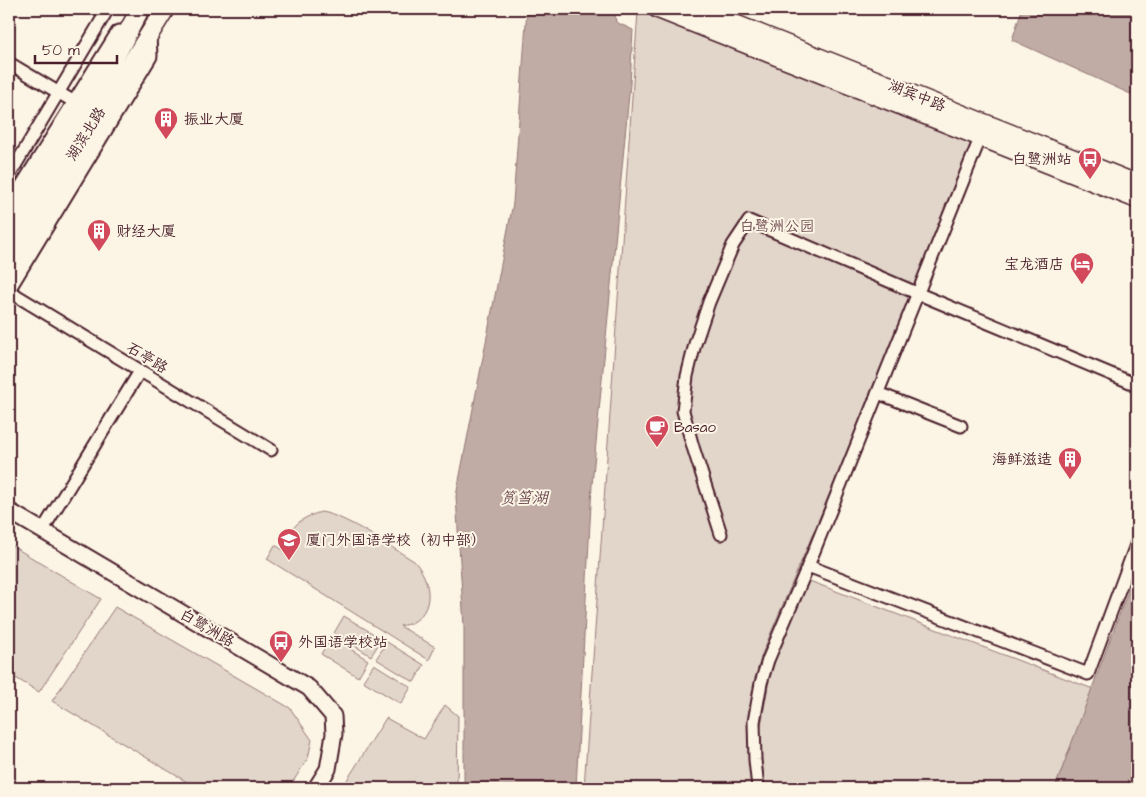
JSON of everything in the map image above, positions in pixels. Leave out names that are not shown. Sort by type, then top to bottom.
[{"type":"main road","name":"湖滨北路","points":[[9,236],[98,89],[140,9]]},
{"type":"main road","name":"湖滨北路","points":[[9,261],[165,9]]},
{"type":"main road","points":[[658,9],[983,130],[1137,199]]},
{"type":"main road","name":"湖宾中路","points":[[697,9],[983,130],[1137,184]]},
{"type":"street","points":[[9,176],[108,9]]},
{"type":"street","points":[[9,209],[135,9]]},
{"type":"street","points":[[9,286],[149,56],[148,35]]},
{"type":"street","points":[[9,63],[76,103]]},
{"type":"street","points":[[758,788],[754,722],[761,683],[768,660],[919,294],[983,130]]},
{"type":"street","points":[[721,534],[683,411],[687,376],[709,302],[733,245],[749,221],[1137,384]]},
{"type":"street","name":"石亭路","points":[[9,291],[270,450]]},
{"type":"street","points":[[42,531],[140,371]]},
{"type":"street","points":[[878,393],[961,426]]},
{"type":"street","name":"白鹭洲路","points":[[9,511],[309,688],[333,716],[334,734],[328,769],[316,788]]},
{"type":"street","points":[[808,566],[1088,674],[1137,542]]},
{"type":"green space","name":"白鹭洲公园","points":[[638,11],[981,137],[762,654],[748,715],[758,788],[584,788]]},
{"type":"green space","points":[[321,512],[343,519],[368,532],[414,561],[426,583],[428,600],[422,615],[410,624],[400,626],[435,647],[429,660],[267,559],[275,545],[285,551],[292,530],[300,521]]},
{"type":"green space","points":[[9,544],[101,599],[39,692],[9,674]]},
{"type":"green space","points":[[807,580],[1093,689],[1055,788],[765,788],[759,737],[772,663]]},
{"type":"green space","points":[[115,607],[290,708],[312,740],[308,758],[289,788],[197,788],[52,701]]},
{"type":"green space","points":[[344,616],[382,639],[371,656],[334,633]]},
{"type":"green space","points":[[331,637],[368,660],[358,677],[321,654]]},
{"type":"green space","points":[[387,642],[424,665],[414,682],[376,659]]},
{"type":"green space","points":[[374,664],[411,687],[401,704],[363,681]]},
{"type":"green space","points":[[445,705],[458,716],[457,788],[342,788],[386,718],[424,739]]},
{"type":"water","name":"筼筜湖","points":[[527,9],[614,9],[616,22],[633,30],[630,84],[592,485],[576,788],[464,788],[464,627],[456,496],[513,203]]},
{"type":"water","points":[[1022,9],[1137,9],[1137,97],[1012,40]]},
{"type":"water","points":[[1137,567],[1137,788],[1055,788]]},
{"type":"place","name":"振业大厦","points":[[166,140]]},
{"type":"place","name":"白鹭洲站","points":[[1090,180]]},
{"type":"place","name":"财经大厦","points":[[99,252]]},
{"type":"place","name":"宝龙酒店","points":[[1082,285]]},
{"type":"place","name":"Basao","points":[[657,448]]},
{"type":"place","name":"海鲜滋造","points":[[1070,480]]},
{"type":"place","name":"厦门外国语学校（初中部）","points":[[289,561]]},
{"type":"place","name":"外国语学校站","points":[[281,663]]}]
